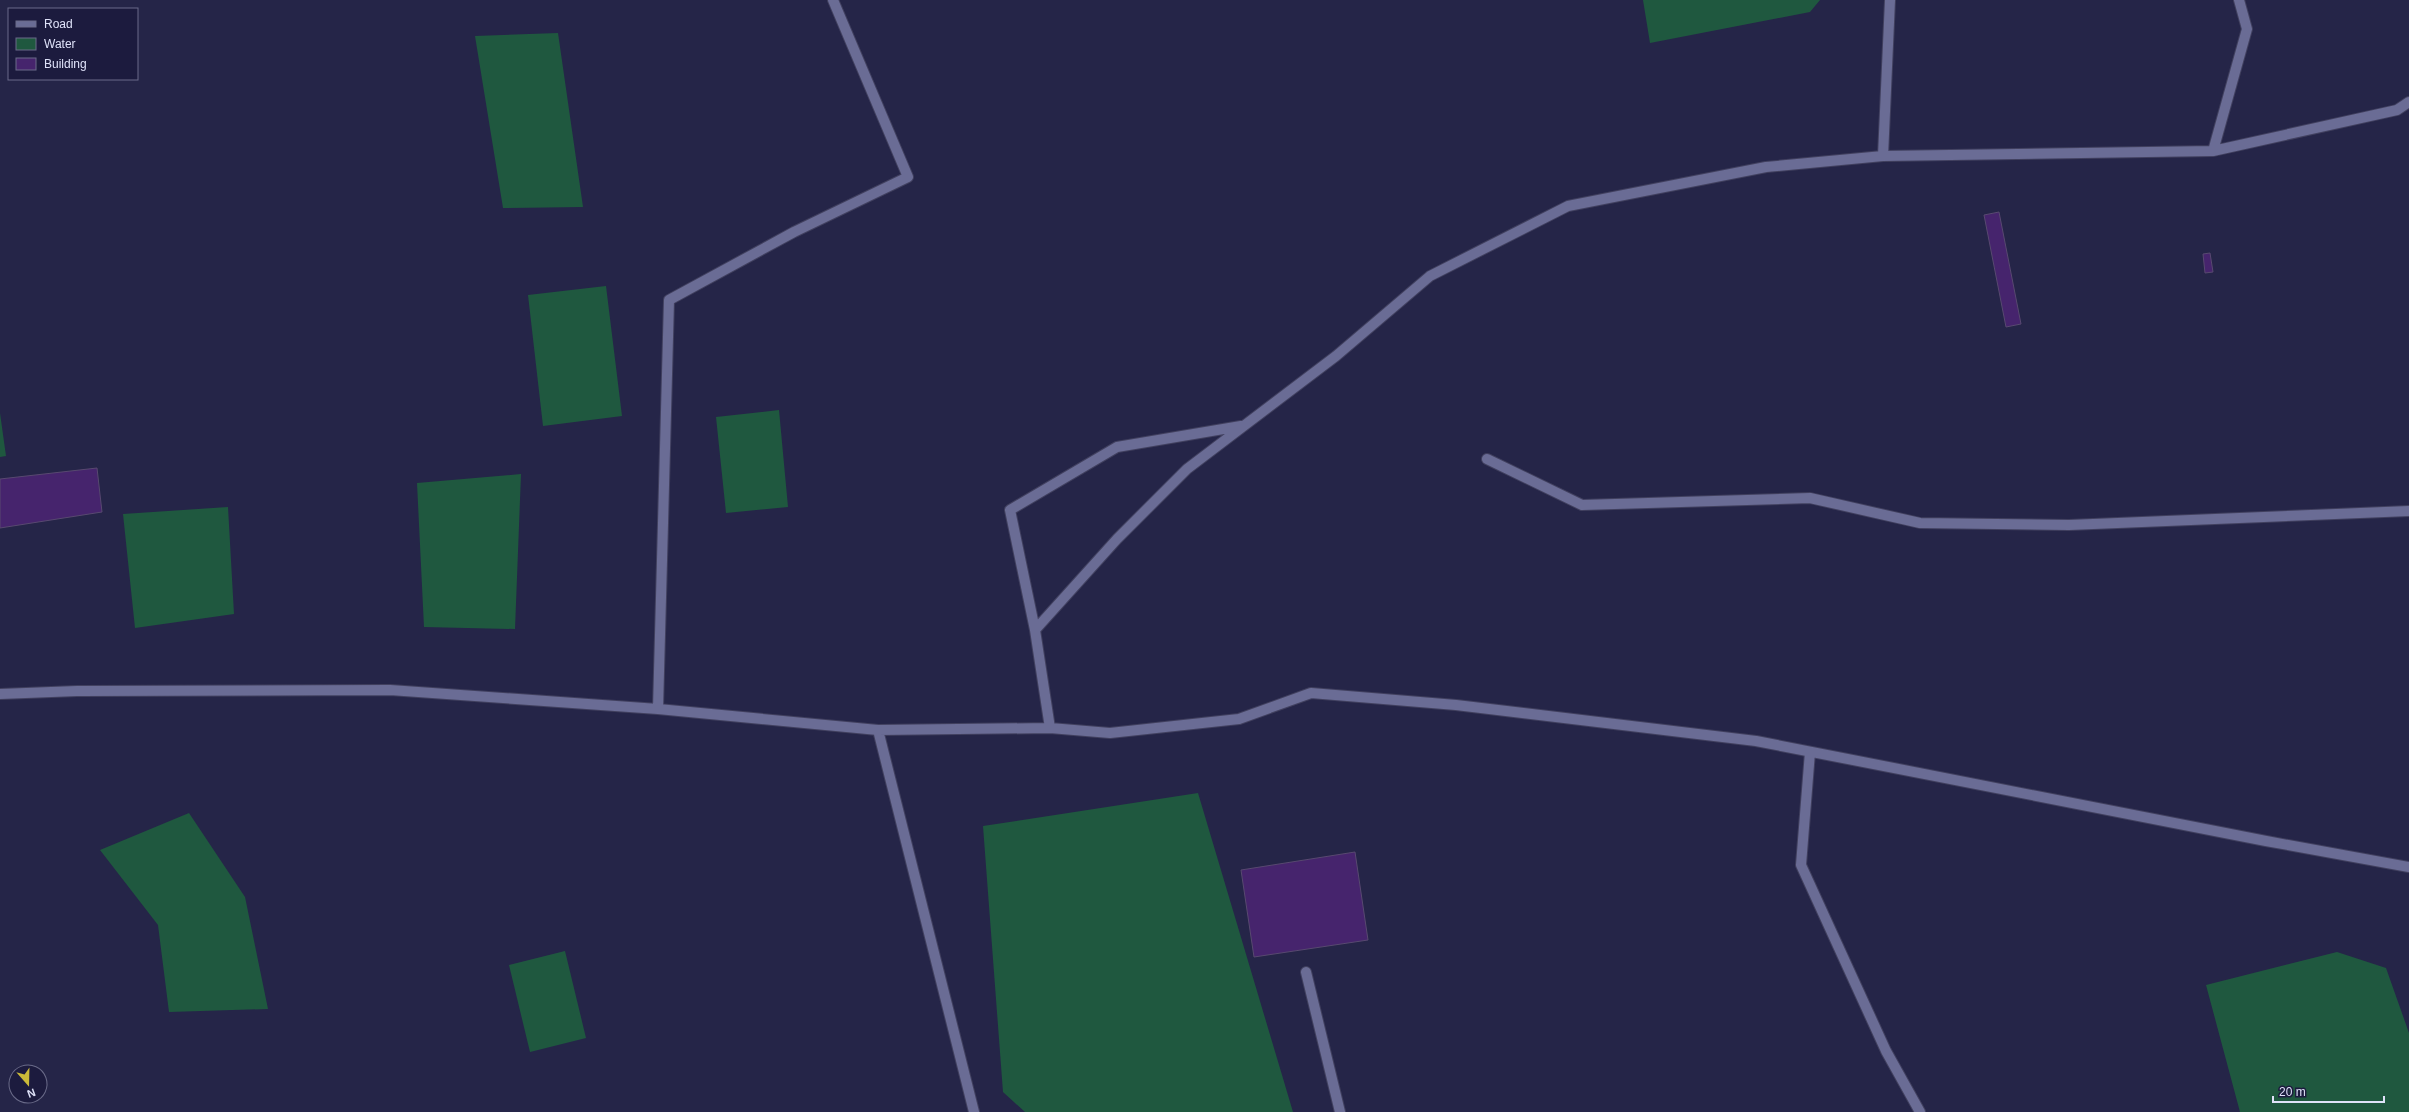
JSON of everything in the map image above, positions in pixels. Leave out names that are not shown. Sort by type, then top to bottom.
[{"type":"street","points":[[658,709],[669,300],[794,232],[908,177],[833,0]]},
{"type":"street","points":[[1883,156],[1890,0]]},
{"type":"street","points":[[2213,151],[2246,29],[2238,0]]},
{"type":"street","points":[[1035,630],[1117,539],[1187,468],[1336,356],[1430,276],[1568,206],[1766,167],[1883,156],[2213,151],[2397,110],[2409,102]]},
{"type":"street","points":[[1050,728],[1035,630],[1010,510],[1117,447],[1243,426]]},
{"type":"street","points":[[1487,459],[1582,505],[1810,498],[1920,523],[2069,525],[2409,511]]},
{"type":"street","points":[[0,694],[85,691],[390,690],[658,709],[878,730],[1050,728],[1110,733],[1239,719],[1311,693],[1464,706],[1756,741],[2266,841],[2409,867]]},
{"type":"street","points":[[878,730],[974,1112]]},
{"type":"street","points":[[1810,752],[1801,865],[1886,1051],[1920,1112]]},
{"type":"street","points":[[1306,972],[1340,1112]]},
{"type":"water","points":[[1643,0],[1820,0],[1810,12],[1650,43]]},
{"type":"water","points":[[558,33],[583,207],[503,208],[475,36]]},
{"type":"water","points":[[606,286],[622,416],[543,426],[528,295]]},
{"type":"water","points":[[779,410],[788,507],[726,513],[716,417]]},
{"type":"water","points":[[0,413],[6,456],[0,457]]},
{"type":"water","points":[[521,474],[515,629],[424,627],[417,483]]},
{"type":"water","points":[[228,507],[234,614],[135,628],[123,514]]},
{"type":"water","points":[[1198,793],[1293,1112],[1025,1112],[1003,1092],[983,826]]},
{"type":"water","points":[[189,813],[245,897],[268,1009],[169,1012],[158,925],[100,850]]},
{"type":"water","points":[[565,951],[586,1038],[530,1052],[509,965]]},
{"type":"water","points":[[2337,952],[2386,968],[2409,1033],[2409,1112],[2240,1112],[2206,985]]},
{"type":"building","points":[[1999,212],[2021,324],[2006,327],[1984,215]]},
{"type":"building","points":[[2210,253],[2213,272],[2205,273],[2203,254]]},
{"type":"building","points":[[97,468],[102,512],[0,528],[0,479]]},
{"type":"building","points":[[1355,852],[1368,940],[1254,957],[1241,870]]}]
